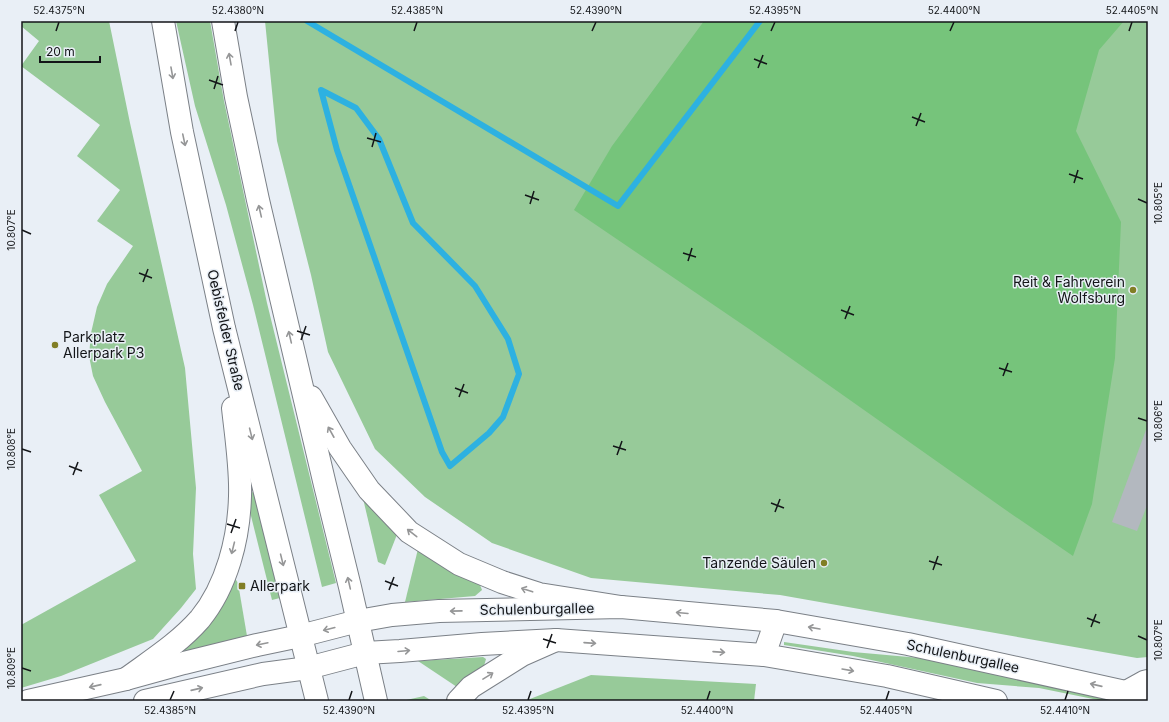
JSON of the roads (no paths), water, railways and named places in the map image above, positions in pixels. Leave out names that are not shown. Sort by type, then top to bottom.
[{"type":"main road","name":"Oebisfelder Straße","points":[[163,21],[182,132],[224,328],[308,668]]},
{"type":"main road","points":[[223,21],[236,98],[256,193],[376,701]]},
{"type":"main road","points":[[126,679],[169,648],[199,620],[210,606],[225,577],[229,564],[236,535],[240,496],[238,460],[224,328]]},
{"type":"main road","points":[[299,375],[340,448],[369,490],[409,532],[459,564],[502,582],[539,594],[621,607]]},
{"type":"main road","name":"Schulenburgallee","points":[[300,636],[358,621],[392,615],[439,611],[621,607],[776,621],[908,644],[1148,697]]},
{"type":"main road","points":[[764,655],[776,621]]},
{"type":"main road","points":[[28,701],[126,679],[249,647],[300,636]]},
{"type":"main road","points":[[458,701],[471,686],[522,655],[556,640]]},
{"type":"main road","points":[[145,701],[263,674],[308,668],[365,653],[400,652],[482,644],[556,640],[764,655],[887,676],[996,701]]},
{"type":"main road","points":[[308,668],[317,701]]},
{"type":"main road","points":[[1126,692],[1144,682],[1148,682]]},
{"type":"waterway","points":[[307,21],[618,206],[760,21]]},
{"type":"waterway","points":[[321,90],[356,108],[379,139],[413,223],[475,286],[508,339],[519,374],[503,417],[489,433],[450,466],[442,452],[337,150],[321,90]]},
{"type":"place","name":"Reit & Fahrverein Wolfsburg","points":[[1133,290]]},
{"type":"place","name":"Parkplatz Allerpark P3","points":[[55,345]]},
{"type":"place","name":"Tanzende Säulen","points":[[824,563]]},
{"type":"place","name":"Allerpark","points":[[242,586]]}]
